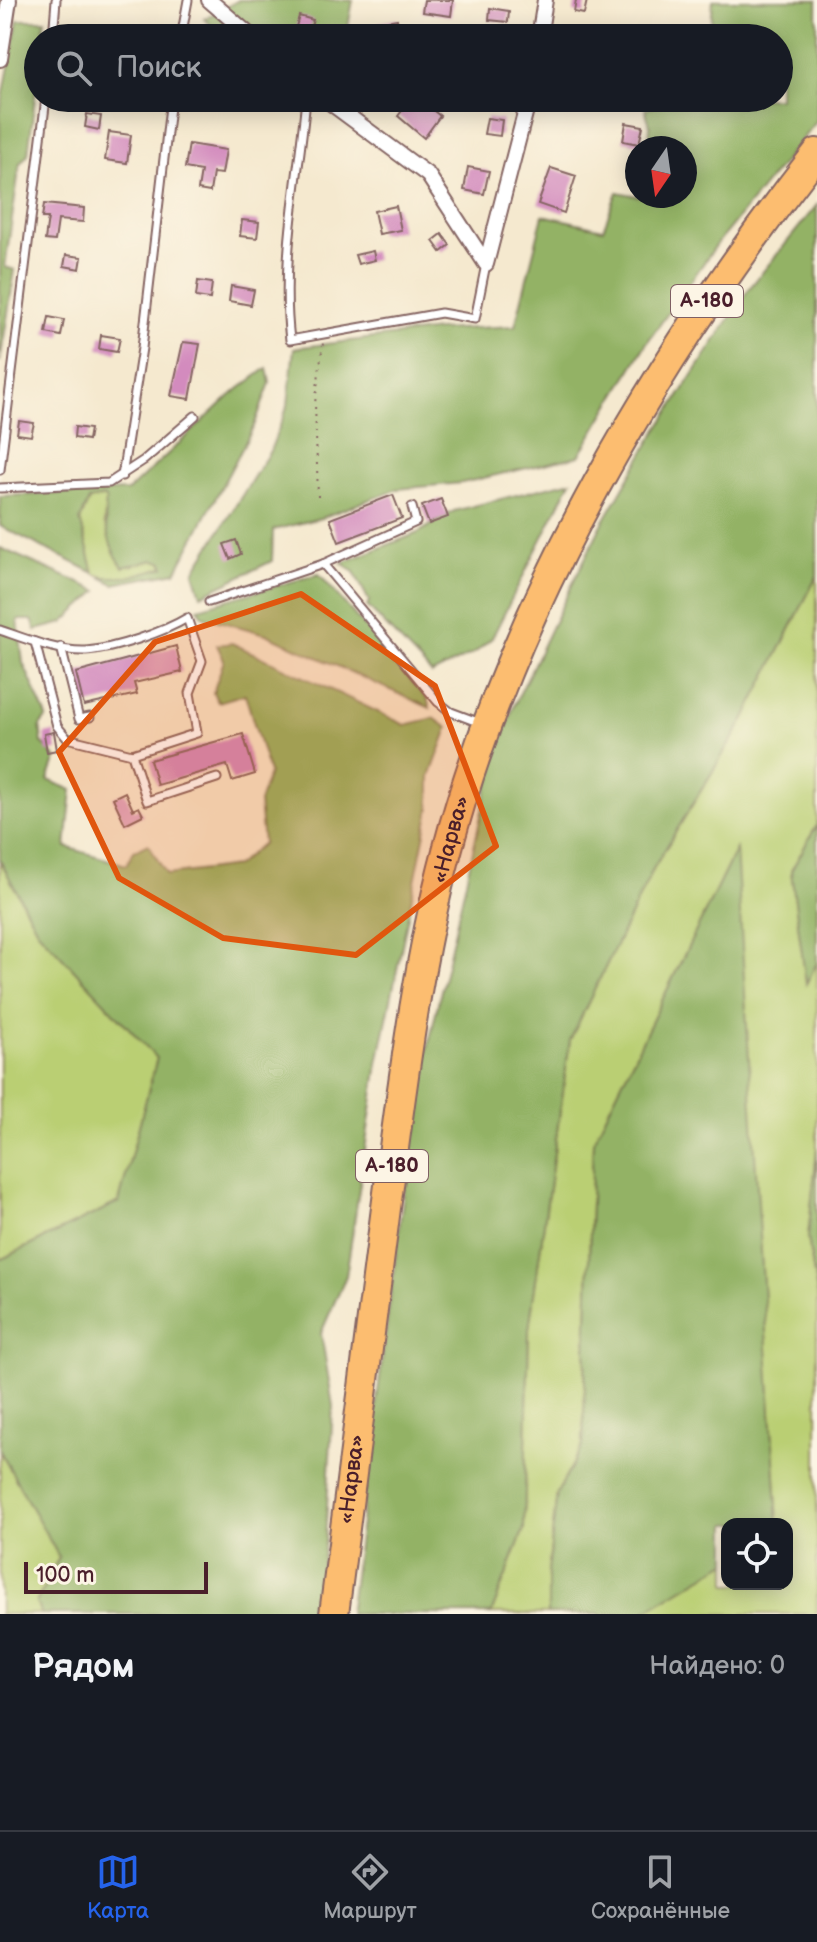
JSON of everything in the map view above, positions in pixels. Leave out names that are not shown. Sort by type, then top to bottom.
[{"type":"highway","name":"«Нарва»","points":[[334,1614],[394,1149],[425,947],[447,852],[487,725],[561,555],[613,455],[695,318],[817,153]]},
{"type":"highway","points":[[613,455],[732,278],[817,168]]},
{"type":"street","points":[[0,59],[9,0]]},
{"type":"street","points":[[209,0],[237,24]]},
{"type":"street","points":[[541,24],[545,0]]},
{"type":"street","points":[[343,112],[428,175],[486,264]]},
{"type":"street","points":[[486,264],[525,112]]},
{"type":"lane","points":[[54,24],[56,0]]},
{"type":"lane","points":[[184,24],[188,0]]},
{"type":"lane","points":[[0,470],[44,112]]},
{"type":"lane","points":[[122,476],[142,348],[169,112]]},
{"type":"lane","points":[[305,112],[286,252],[286,309],[290,340],[441,313],[475,319],[486,264]]},
{"type":"lane","points":[[0,488],[109,483],[122,476],[195,416]]},
{"type":"lane","points":[[209,602],[323,564],[416,522],[412,507]]},
{"type":"lane","points":[[323,564],[438,702],[451,712],[487,725]]},
{"type":"lane","points":[[0,630],[35,642],[85,651],[170,629],[187,618],[202,661],[190,693],[197,733],[132,754],[67,738],[57,726],[35,642]]},
{"type":"lane","points":[[61,647],[79,719],[90,717]]},
{"type":"lane","points":[[132,754],[147,801],[217,778]]},
{"type":"path","points":[[318,497],[315,403],[324,334]]},
{"type":"highlighted area","points":[[301,594],[435,686],[496,846],[356,955],[223,938],[119,878],[59,752],[155,642]]},
{"type":"green space","points":[[239,0],[353,0],[349,24],[210,24],[204,19]]},
{"type":"green space","points":[[713,0],[817,0],[817,121],[720,240],[646,344],[579,456],[462,483],[397,489],[321,518],[273,530],[272,561],[201,595],[194,572],[270,451],[288,405],[294,348],[438,330],[515,326],[543,215],[603,229],[617,192],[625,194],[625,208],[697,208],[697,136],[650,136],[646,112],[793,112],[793,24],[711,24]]},
{"type":"green space","points":[[18,20],[45,20],[44,24],[24,24],[24,112],[33,112],[28,154],[20,163],[5,267],[15,270],[0,362],[0,112]]},
{"type":"green space","points":[[817,205],[817,576],[744,720],[653,869],[570,1040],[529,1329],[524,1529],[491,1614],[349,1614],[416,1100],[492,767],[513,708],[601,526],[651,440],[748,290]]},
{"type":"green space","points":[[267,368],[270,383],[254,426],[176,572],[114,584],[101,577],[128,577],[164,567],[163,562],[154,560],[123,567],[108,535],[106,500],[103,497],[89,500],[80,520],[94,573],[0,526],[0,496],[128,491],[231,395]]},
{"type":"green space","points":[[571,481],[492,638],[476,652],[432,674],[367,606],[369,601],[354,572],[342,563],[418,533],[454,511]]},
{"type":"green space","points":[[103,497],[106,500],[104,523],[123,567],[155,560],[163,562],[164,568],[129,578],[110,578],[94,573],[80,520],[89,500]]},
{"type":"green space","points":[[0,548],[98,591],[63,623],[36,630],[32,620],[18,620],[23,663],[47,717],[40,726],[42,743],[56,758],[48,780],[72,790],[66,847],[126,865],[134,851],[148,844],[167,875],[236,866],[263,843],[259,802],[269,773],[245,694],[218,702],[213,693],[224,660],[217,645],[232,643],[405,725],[434,718],[448,728],[430,777],[430,808],[378,1063],[346,1276],[321,1333],[333,1406],[325,1541],[316,1614],[41,1614],[36,1603],[59,1557],[0,1451],[0,1260],[119,1202],[157,1058],[37,930],[0,860]]},
{"type":"green space","points":[[319,574],[427,699],[430,708],[266,634],[204,617],[198,608]]},
{"type":"green space","points":[[817,576],[817,825],[791,871],[806,982],[817,963],[817,1150],[808,1237],[817,1294],[817,1614],[640,1614],[721,1566],[721,1590],[793,1590],[793,1518],[778,1518],[735,851],[593,1142],[583,1446],[557,1493],[548,1572],[548,1614],[491,1614],[524,1529],[529,1329],[570,1040],[653,869],[744,720]]},
{"type":"green space","points":[[817,825],[817,963],[806,984],[791,871]]},
{"type":"green space","points":[[736,849],[778,1518],[721,1518],[721,1566],[640,1614],[548,1614],[548,1572],[557,1493],[583,1446],[593,1142]]},
{"type":"green space","points":[[0,860],[37,930],[157,1058],[119,1202],[0,1260]]},
{"type":"green space","points":[[817,1150],[817,1294],[808,1237]]},
{"type":"green space","points":[[0,1451],[59,1557],[37,1603],[41,1614],[0,1614]]},
{"type":"building","points":[[424,0],[453,0],[451,16],[422,12]]},
{"type":"building","points":[[576,0],[587,0],[584,14],[574,12]]},
{"type":"building","points":[[490,8],[509,11],[508,22],[489,20]]},
{"type":"building","points":[[299,16],[313,20],[312,24],[297,24]]},
{"type":"building","points":[[397,19],[398,24],[377,24]]},
{"type":"building","points":[[401,112],[435,112],[440,116],[424,138],[398,116]]},
{"type":"building","points":[[87,114],[101,116],[99,130],[85,127]]},
{"type":"building","points":[[487,118],[502,120],[500,136],[484,134]]},
{"type":"building","points":[[626,123],[643,126],[641,136],[625,136],[623,141]]},
{"type":"building","points":[[109,132],[131,135],[127,163],[105,160]]},
{"type":"building","points":[[189,144],[226,150],[222,174],[213,173],[210,192],[198,190],[201,171],[185,168]]},
{"type":"building","points":[[468,167],[489,171],[484,194],[464,190]]},
{"type":"building","points":[[551,168],[576,176],[564,213],[538,204]]},
{"type":"building","points":[[44,204],[84,208],[83,222],[58,220],[55,241],[45,240],[48,218],[42,218]]},
{"type":"building","points":[[396,206],[401,230],[379,234],[374,211]]},
{"type":"building","points":[[242,220],[259,222],[257,238],[240,236]]},
{"type":"building","points":[[442,234],[450,245],[441,252],[433,241]]},
{"type":"building","points":[[373,251],[375,260],[358,264],[355,255]]},
{"type":"building","points":[[66,255],[82,257],[80,269],[64,266]]},
{"type":"building","points":[[198,281],[212,283],[210,299],[196,297]]},
{"type":"building","points":[[231,286],[254,290],[251,305],[229,301]]},
{"type":"building","points":[[49,317],[64,320],[61,336],[46,333]]},
{"type":"building","points":[[101,335],[120,338],[117,352],[99,349]]},
{"type":"building","points":[[183,342],[200,344],[190,399],[171,396]]},
{"type":"building","points":[[19,421],[34,423],[31,436],[17,434]]},
{"type":"building","points":[[75,427],[90,429],[88,440],[74,438]]},
{"type":"building","points":[[393,495],[402,518],[339,542],[330,519]]},
{"type":"building","points":[[441,499],[448,517],[429,524],[422,506]]},
{"type":"building","points":[[236,540],[241,554],[230,559],[224,544]]},
{"type":"building","points":[[176,646],[182,672],[134,683],[137,694],[84,706],[76,673]]},
{"type":"building","points":[[54,732],[57,750],[47,752],[44,734]]},
{"type":"building","points":[[243,734],[255,774],[232,781],[227,765],[157,785],[150,760]]},
{"type":"building","points":[[125,792],[133,810],[139,807],[143,815],[125,824],[113,798]]}]
